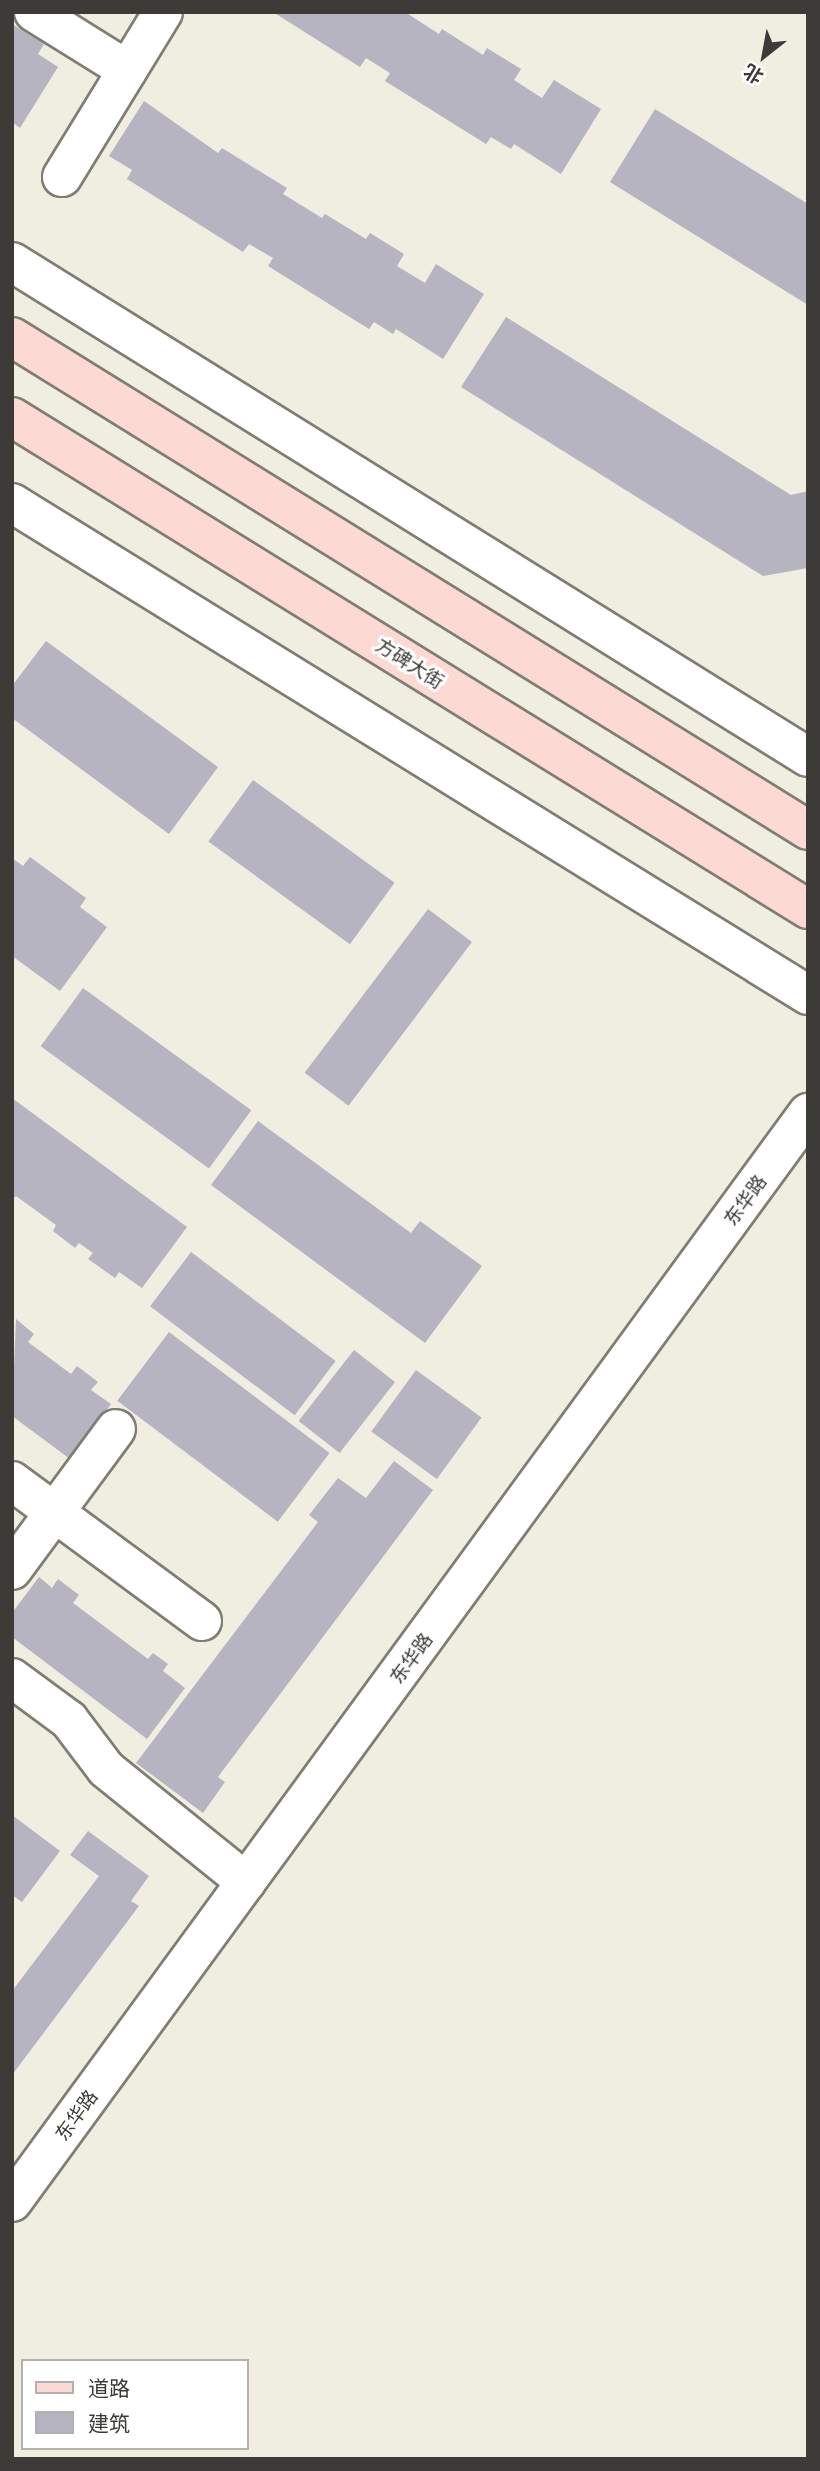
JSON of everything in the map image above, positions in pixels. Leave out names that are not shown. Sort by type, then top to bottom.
[{"type":"main road","points":[[12,337],[808,830]]},
{"type":"main road","name":"方碑大街","points":[[12,417],[808,909]]},
{"type":"street","points":[[34,12],[127,70]]},
{"type":"street","points":[[62,177],[163,12]]},
{"type":"street","points":[[12,262],[808,758]]},
{"type":"street","points":[[12,503],[808,995]]},
{"type":"street","name":"东华路","points":[[12,2202],[808,1113]]},
{"type":"street","points":[[12,1570],[116,1429]]},
{"type":"street","points":[[12,1480],[202,1621]]},
{"type":"street","points":[[12,1678],[69,1720],[106,1769],[246,1882]]},
{"type":"building","points":[[273,12],[405,12],[439,34],[442,29],[483,55],[487,48],[521,69],[514,80],[542,98],[554,80],[601,109],[561,174],[514,144],[511,149],[491,137],[486,144],[385,81],[390,73],[366,58],[360,67]]},
{"type":"building","points":[[12,24],[44,44],[38,54],[58,67],[20,128],[12,122]]},
{"type":"building","points":[[144,101],[218,153],[222,148],[287,188],[283,194],[322,218],[325,214],[366,239],[370,233],[404,254],[397,266],[425,283],[436,264],[484,294],[443,359],[396,329],[393,334],[374,322],[369,329],[268,266],[273,258],[249,244],[243,252],[127,179],[132,170],[109,156]]},
{"type":"building","points":[[655,109],[808,204],[808,305],[610,182]]},
{"type":"building","points":[[506,317],[791,495],[808,491],[808,568],[763,576],[461,387]]},
{"type":"building","points":[[46,641],[218,767],[169,834],[12,718],[12,686]]},
{"type":"building","points":[[253,780],[395,883],[350,944],[208,841]]},
{"type":"building","points":[[30,857],[86,898],[80,907],[107,927],[60,991],[12,956],[12,858],[23,866]]},
{"type":"building","points":[[428,909],[472,942],[349,1106],[305,1073]]},
{"type":"building","points":[[83,988],[251,1110],[209,1169],[41,1046]]},
{"type":"building","points":[[12,1098],[187,1227],[142,1288],[119,1272],[115,1278],[88,1259],[93,1253],[79,1243],[75,1248],[53,1231],[56,1225],[16,1196],[12,1200]]},
{"type":"building","points":[[258,1121],[411,1233],[420,1221],[482,1266],[425,1343],[211,1185]]},
{"type":"building","points":[[191,1252],[336,1361],[295,1415],[150,1306]]},
{"type":"building","points":[[16,1319],[34,1334],[28,1342],[71,1374],[77,1366],[98,1382],[91,1390],[111,1404],[70,1459],[12,1416]]},
{"type":"building","points":[[169,1332],[330,1453],[278,1522],[117,1401]]},
{"type":"building","points":[[354,1350],[395,1382],[340,1453],[299,1421]]},
{"type":"building","points":[[416,1370],[482,1418],[437,1479],[371,1431]]},
{"type":"building","points":[[394,1461],[433,1490],[218,1777],[225,1782],[203,1813],[136,1763],[318,1522],[309,1515],[338,1478],[366,1498]]},
{"type":"building","points":[[39,1577],[52,1588],[58,1579],[79,1595],[73,1603],[148,1659],[153,1653],[168,1664],[163,1671],[185,1688],[147,1739],[12,1637],[12,1613]]},
{"type":"building","points":[[12,1815],[60,1851],[22,1902],[12,1895]]},
{"type":"building","points":[[88,1831],[149,1876],[131,1901],[139,1906],[12,2075],[12,1991],[99,1876],[70,1855]]}]
